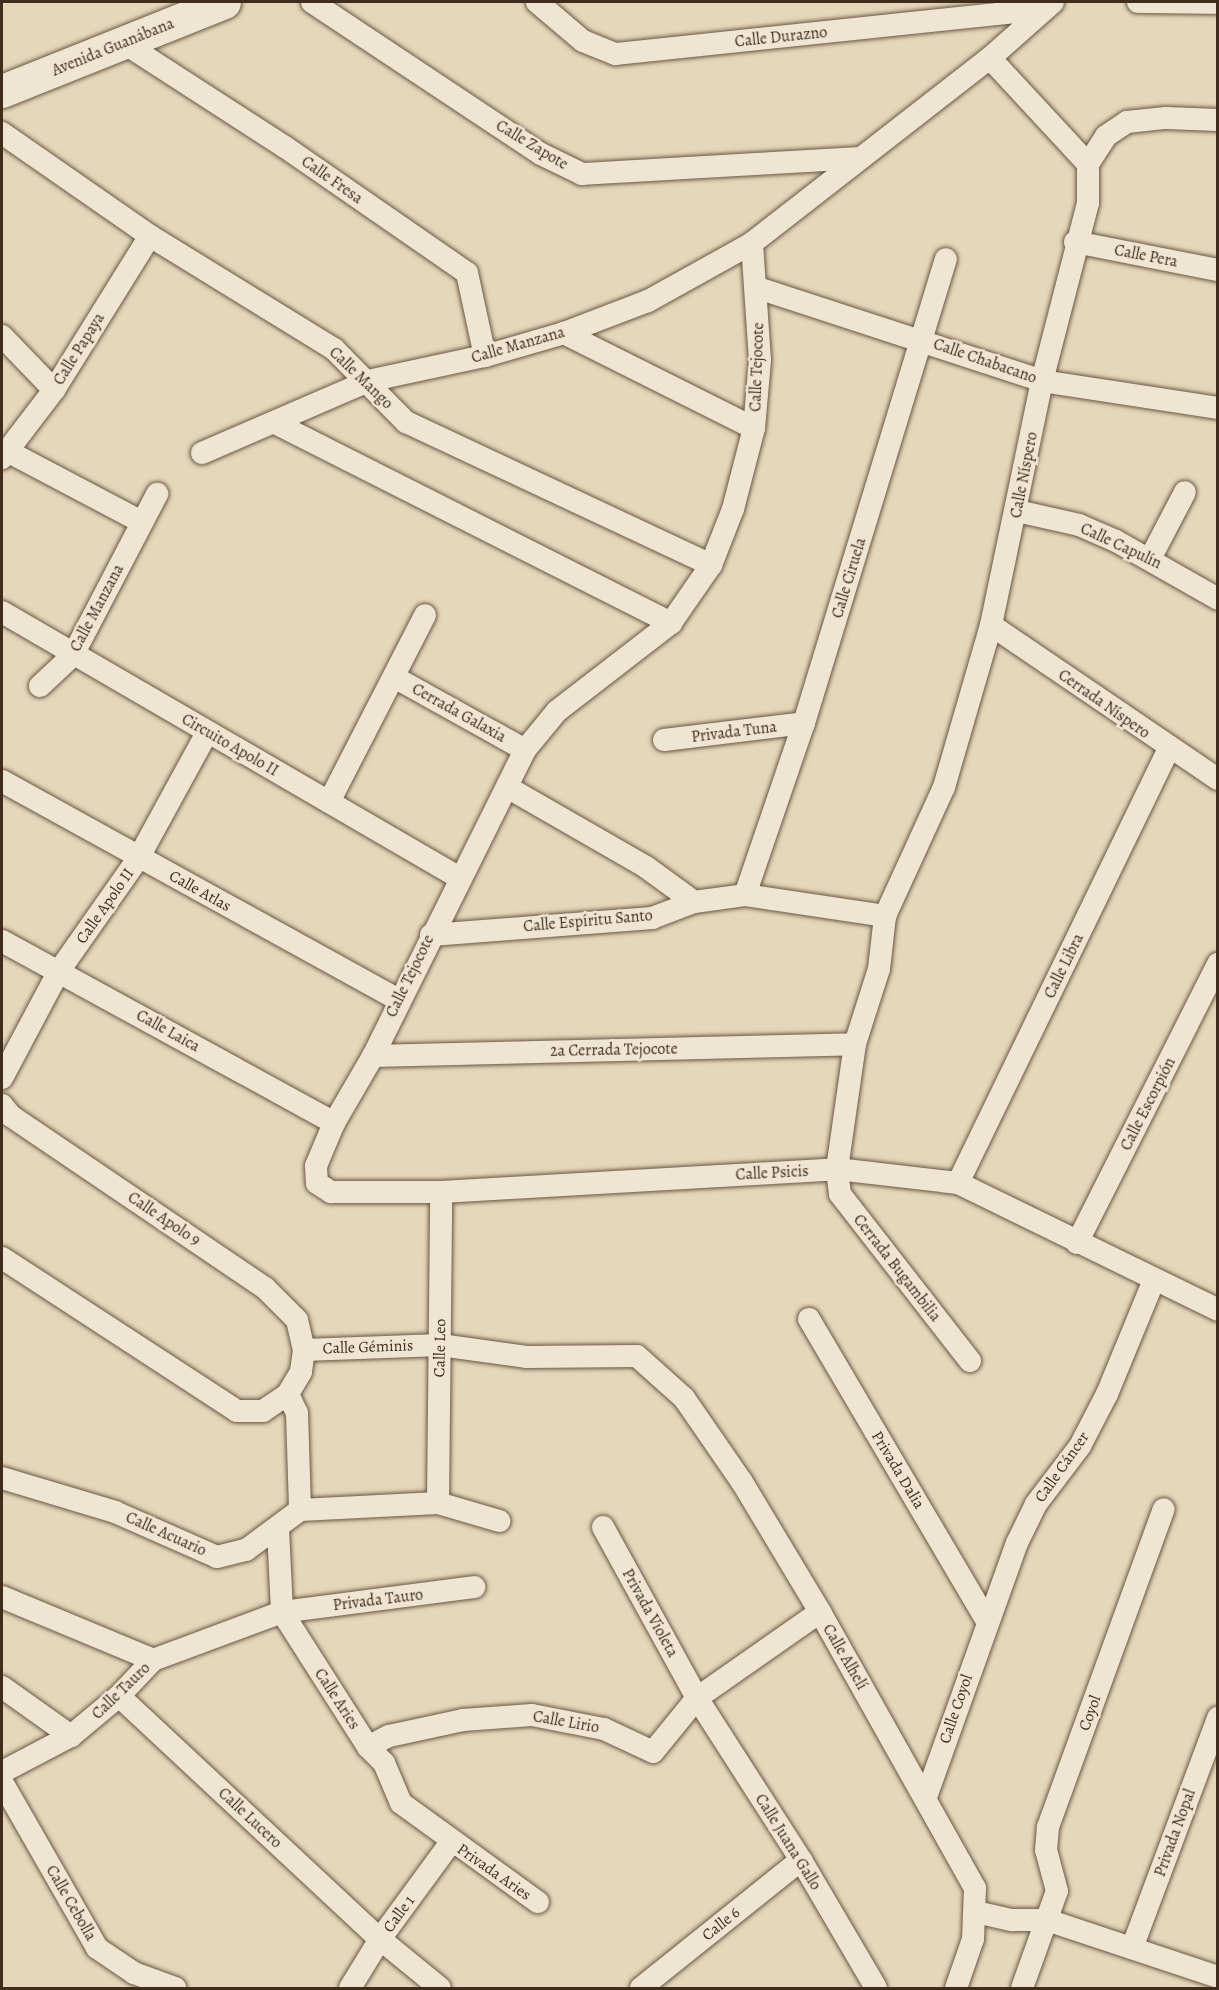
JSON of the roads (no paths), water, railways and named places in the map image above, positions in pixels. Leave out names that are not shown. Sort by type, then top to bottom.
[{"type":"street","name":"Avenida Guanábana","points":[[2,91],[224,2]]},
{"type":"street","name":"Calle Zapote","points":[[312,2],[542,154],[582,174],[858,158]]},
{"type":"street","name":"Calle Durazno","points":[[537,2],[583,41],[616,54],[1047,5]]},
{"type":"street","points":[[1138,2],[1218,3]]},
{"type":"street","points":[[752,243],[858,158],[990,58],[1047,5]]},
{"type":"street","name":"Calle Fresa","points":[[124,43],[285,147],[467,273],[485,356]]},
{"type":"street","points":[[990,58],[1088,164],[1106,136],[1127,122],[1166,118],[1218,120]]},
{"type":"street","name":"Calle Mango","points":[[2,133],[150,236],[334,349],[406,422],[711,565]]},
{"type":"street","name":"Calle Níspero","points":[[855,1044],[879,969],[885,916],[944,787],[992,625],[1042,381],[1076,242],[1088,203],[1088,164]]},
{"type":"street","name":"Calle Papaya","points":[[5,455],[54,390],[150,236]]},
{"type":"street","name":"Calle Pera","points":[[1076,242],[1218,270]]},
{"type":"street","name":"Calle Manzana","points":[[202,453],[368,381],[485,356],[564,333],[648,301],[752,243]]},
{"type":"street","name":"Calle Tejocote","points":[[316,1166],[334,1123],[373,1056],[398,1000],[525,750],[557,711],[671,623],[711,565],[733,509],[754,428],[760,360],[758,288],[752,243]]},
{"type":"street","name":"Calle Ciruela","points":[[745,896],[804,723],[946,259]]},
{"type":"street","name":"Calle Chabacano","points":[[758,288],[922,339],[1042,381],[1218,408]]},
{"type":"street","points":[[564,333],[754,428]]},
{"type":"street","points":[[2,336],[54,390]]},
{"type":"street","points":[[274,423],[671,623]]},
{"type":"street","points":[[5,455],[142,522]]},
{"type":"street","points":[[1151,557],[1185,492]]},
{"type":"street","name":"Calle Manzana","points":[[40,686],[73,655],[156,494]]},
{"type":"street","name":"Calle Capulín","points":[[1017,511],[1078,525],[1151,557],[1218,599]]},
{"type":"street","name":"Circuito Apolo II","points":[[2,612],[459,878]]},
{"type":"street","name":"Cerrada Galaxia","points":[[329,802],[425,615]]},
{"type":"street","name":"Cerrada Níspero","points":[[992,625],[1169,749],[1218,779]]},
{"type":"street","name":"Cerrada Galaxia","points":[[394,677],[525,750]]},
{"type":"street","name":"Privada Tuna","points":[[664,740],[804,723]]},
{"type":"street","name":"Calle Apolo II","points":[[2,1078],[59,970],[139,857],[207,733]]},
{"type":"street","name":"Calle Libra","points":[[958,1183],[1169,749]]},
{"type":"street","name":"Calle Atlas","points":[[2,781],[398,1000]]},
{"type":"street","points":[[507,787],[646,867],[694,902]]},
{"type":"street","name":"Calle Espíritu Santo","points":[[431,935],[652,918],[694,902],[745,896],[885,916]]},
{"type":"street","name":"Calle Laica","points":[[2,941],[59,970],[334,1123]]},
{"type":"street","name":"Calle Escorpión","points":[[1077,1243],[1209,1003],[1218,964]]},
{"type":"street","name":"2a Cerrada Tejocote","points":[[373,1056],[855,1044]]},
{"type":"street","name":"Cerrada Bugambilia","points":[[855,1044],[837,1169],[840,1194],[970,1361]]},
{"type":"street","name":"Calle Apolo 9","points":[[2,1105],[11,1116],[266,1288],[297,1320],[304,1350]]},
{"type":"street","name":"Calle Psicis","points":[[316,1166],[317,1183],[331,1192],[441,1192],[837,1169],[958,1183],[1218,1310]]},
{"type":"street","name":"Calle Leo","points":[[438,1503],[441,1192]]},
{"type":"street","name":"Calle Géminis","points":[[2,1257],[237,1411],[263,1411],[288,1394],[301,1372],[304,1350],[440,1345],[526,1358],[637,1356]]},
{"type":"street","name":"Calle Cáncer","points":[[987,1621],[1036,1504],[1080,1446],[1107,1394],[1154,1280]]},
{"type":"street","name":"Privada Dalia","points":[[809,1319],[987,1621]]},
{"type":"street","name":"Calle Alhelí","points":[[637,1356],[684,1398],[742,1482],[820,1612],[926,1797],[975,1888],[976,1912],[973,1939],[956,1989]]},
{"type":"street","points":[[288,1394],[297,1413],[300,1510],[438,1503],[499,1521]]},
{"type":"street","name":"Calle Acuario","points":[[2,1478],[116,1512],[217,1557],[246,1550],[278,1529],[300,1510]]},
{"type":"street","name":"Coyol","points":[[1047,1920],[1057,1891],[1046,1850],[1048,1827],[1164,1509]]},
{"type":"street","name":"Privada Violeta","points":[[603,1527],[697,1698]]},
{"type":"street","name":"Calle Aries","points":[[278,1529],[282,1612],[368,1747],[384,1763],[401,1803],[451,1842]]},
{"type":"street","name":"Privada Tauro","points":[[282,1612],[474,1587]]},
{"type":"street","points":[[2,1597],[153,1660]]},
{"type":"street","name":"Calle Tauro","points":[[2,1772],[71,1736],[119,1696],[153,1660],[282,1612]]},
{"type":"street","name":"Calle Lirio","points":[[368,1747],[389,1736],[463,1720],[532,1715],[604,1729],[653,1752],[697,1698],[820,1612]]},
{"type":"street","name":"Calle Coyol","points":[[926,1797],[987,1621]]},
{"type":"street","points":[[2,1687],[71,1736]]},
{"type":"street","name":"Calle Lucero","points":[[119,1696],[380,1939],[440,1989]]},
{"type":"street","name":"Calle Juana Gallo","points":[[697,1698],[801,1860],[876,1989]]},
{"type":"street","name":"Privada Nopal","points":[[1132,1948],[1218,1718]]},
{"type":"street","name":"Calle Cebolla","points":[[2,1782],[97,1948],[134,1973],[175,1989]]},
{"type":"street","name":"Calle 1","points":[[350,1989],[380,1939],[451,1842]]},
{"type":"street","name":"Privada Aries","points":[[451,1842],[538,1902]]},
{"type":"street","name":"Calle 6","points":[[641,1989],[801,1860]]},
{"type":"street","points":[[976,1912],[1012,1920],[1047,1920],[1218,1977]]},
{"type":"street","points":[[1022,1989],[1047,1920]]}]
